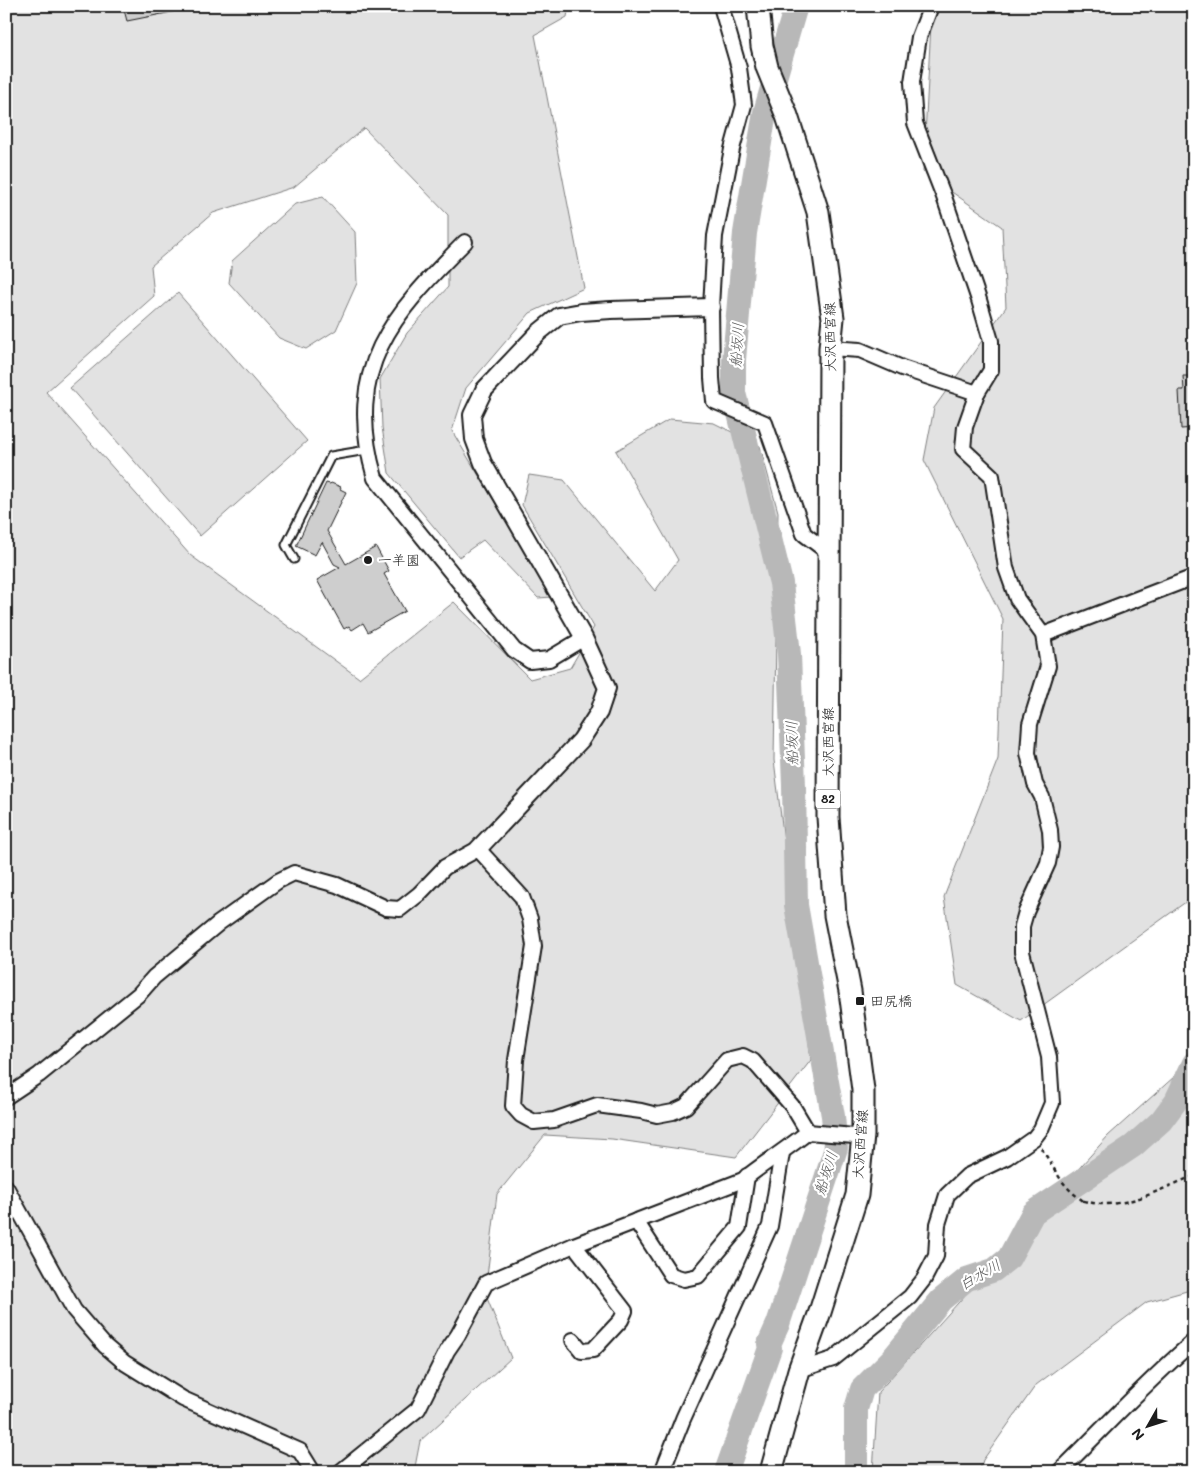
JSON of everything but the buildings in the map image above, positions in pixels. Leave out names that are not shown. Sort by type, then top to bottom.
[{"type":"main road","name":"大沢西宮線","points":[[758,6],[762,46],[767,66],[818,212],[832,318],[830,348],[828,817],[835,915],[850,991],[863,1090],[857,1195],[820,1312],[799,1370],[771,1472]]},
{"type":"street","points":[[721,6],[739,68],[744,105],[732,149],[715,236],[711,307],[714,401],[766,423],[804,534],[829,553]]},
{"type":"street","points":[[799,1370],[833,1359],[910,1297],[924,1280],[936,1256],[938,1224],[947,1195],[967,1176],[1007,1157],[1034,1138],[1041,1129],[1052,1103],[1049,1057],[1022,952],[1022,926],[1026,912],[1048,862],[1051,847],[1050,830],[1042,797],[1035,784],[1028,754],[1030,724],[1048,666],[1043,635],[1017,598],[1006,568],[992,476],[963,449],[965,426],[977,393],[991,370],[990,341],[980,300],[944,197],[915,123],[912,82],[919,38],[931,6]]},
{"type":"street","points":[[465,242],[434,273],[403,310],[384,338],[373,362],[366,392],[367,450],[375,478],[514,650],[530,661],[549,659],[584,638]]},
{"type":"street","points":[[6,1097],[39,1075],[139,994],[154,977],[218,923],[278,881],[294,873],[337,886],[386,908],[400,910],[419,894],[445,867],[478,849],[581,740],[599,712],[607,688],[584,638],[483,463],[474,439],[472,415],[484,390],[538,333],[559,316],[612,310],[711,307]]},
{"type":"street","points":[[830,348],[860,350],[902,368],[977,393]]},
{"type":"street","points":[[1043,635],[1194,577]]},
{"type":"street","points":[[478,849],[522,897],[530,919],[534,946],[516,1060],[513,1106],[520,1115],[534,1122],[554,1120],[597,1105],[657,1115],[674,1112],[686,1106],[728,1060],[743,1056],[753,1061],[794,1106],[812,1133]]},
{"type":"street","points":[[340,1472],[418,1409],[447,1350],[458,1335],[486,1283],[574,1245],[743,1180],[766,1161],[812,1133],[859,1135]]},
{"type":"street","points":[[662,1472],[683,1419],[770,1226],[782,1153]]},
{"type":"street","points":[[636,1221],[671,1275],[684,1279],[698,1276],[739,1227],[747,1176]]},
{"type":"street","points":[[6,1187],[74,1310],[105,1346],[125,1363],[183,1399],[300,1451],[313,1472]]},
{"type":"street","points":[[573,1340],[582,1351],[593,1350],[621,1320],[625,1311],[574,1245]]},
{"type":"street","points":[[1059,1472],[1166,1365],[1194,1341]]},
{"type":"lane","points":[[294,559],[286,544],[331,456],[367,450]]},
{"type":"path","points":[[1034,1138],[1050,1161],[1055,1172],[1072,1193],[1082,1200],[1080,1200],[1102,1205],[1125,1203],[1154,1194],[1168,1185],[1194,1176]]},
{"type":"shaded area","points":[[6,6],[569,6],[567,17],[535,35],[584,288],[530,313],[466,388],[452,431],[552,597],[538,598],[483,540],[459,557],[389,473],[382,427],[380,379],[407,333],[448,287],[448,215],[364,128],[294,187],[213,213],[151,266],[154,296],[46,392],[190,555],[359,678],[454,602],[530,679],[570,668],[594,627],[522,505],[529,475],[564,480],[655,591],[678,560],[616,451],[670,419],[714,423],[760,446],[778,512],[774,760],[811,1060],[736,1157],[612,1139],[545,1135],[497,1194],[485,1293],[511,1358],[420,1441],[414,1472],[6,1472]]},
{"type":"shaded area","points":[[932,6],[1194,6],[1194,896],[1021,1021],[957,985],[944,897],[998,759],[1003,619],[924,460],[934,408],[1006,307],[1002,227],[923,172]]},
{"type":"shaded area","points":[[323,197],[355,232],[357,283],[336,330],[306,349],[279,338],[229,283],[232,261],[295,204]]},
{"type":"shaded area","points":[[178,293],[307,441],[200,536],[70,388]]},
{"type":"shaded area","points":[[1194,1059],[1194,1289],[1147,1302],[1036,1385],[983,1460],[979,1472],[873,1472],[878,1392],[1108,1136]]},
{"type":"waterway","name":"船坂川","points":[[726,1472],[770,1348],[769,1344],[778,1324],[836,1148],[833,1116],[796,905],[789,654],[781,583],[734,393],[734,360],[745,233],[765,112],[796,6]]},
{"type":"waterway","name":"白水川","points":[[856,1472],[856,1409],[862,1389],[893,1358],[941,1300],[967,1279],[994,1270],[1009,1258],[1033,1213],[1133,1146],[1161,1121],[1176,1101],[1194,1063]]},
{"type":"place","name":"一羊園","points":[[368,560]]},
{"type":"place","name":"田尻橋","points":[[860,1001]]}]
